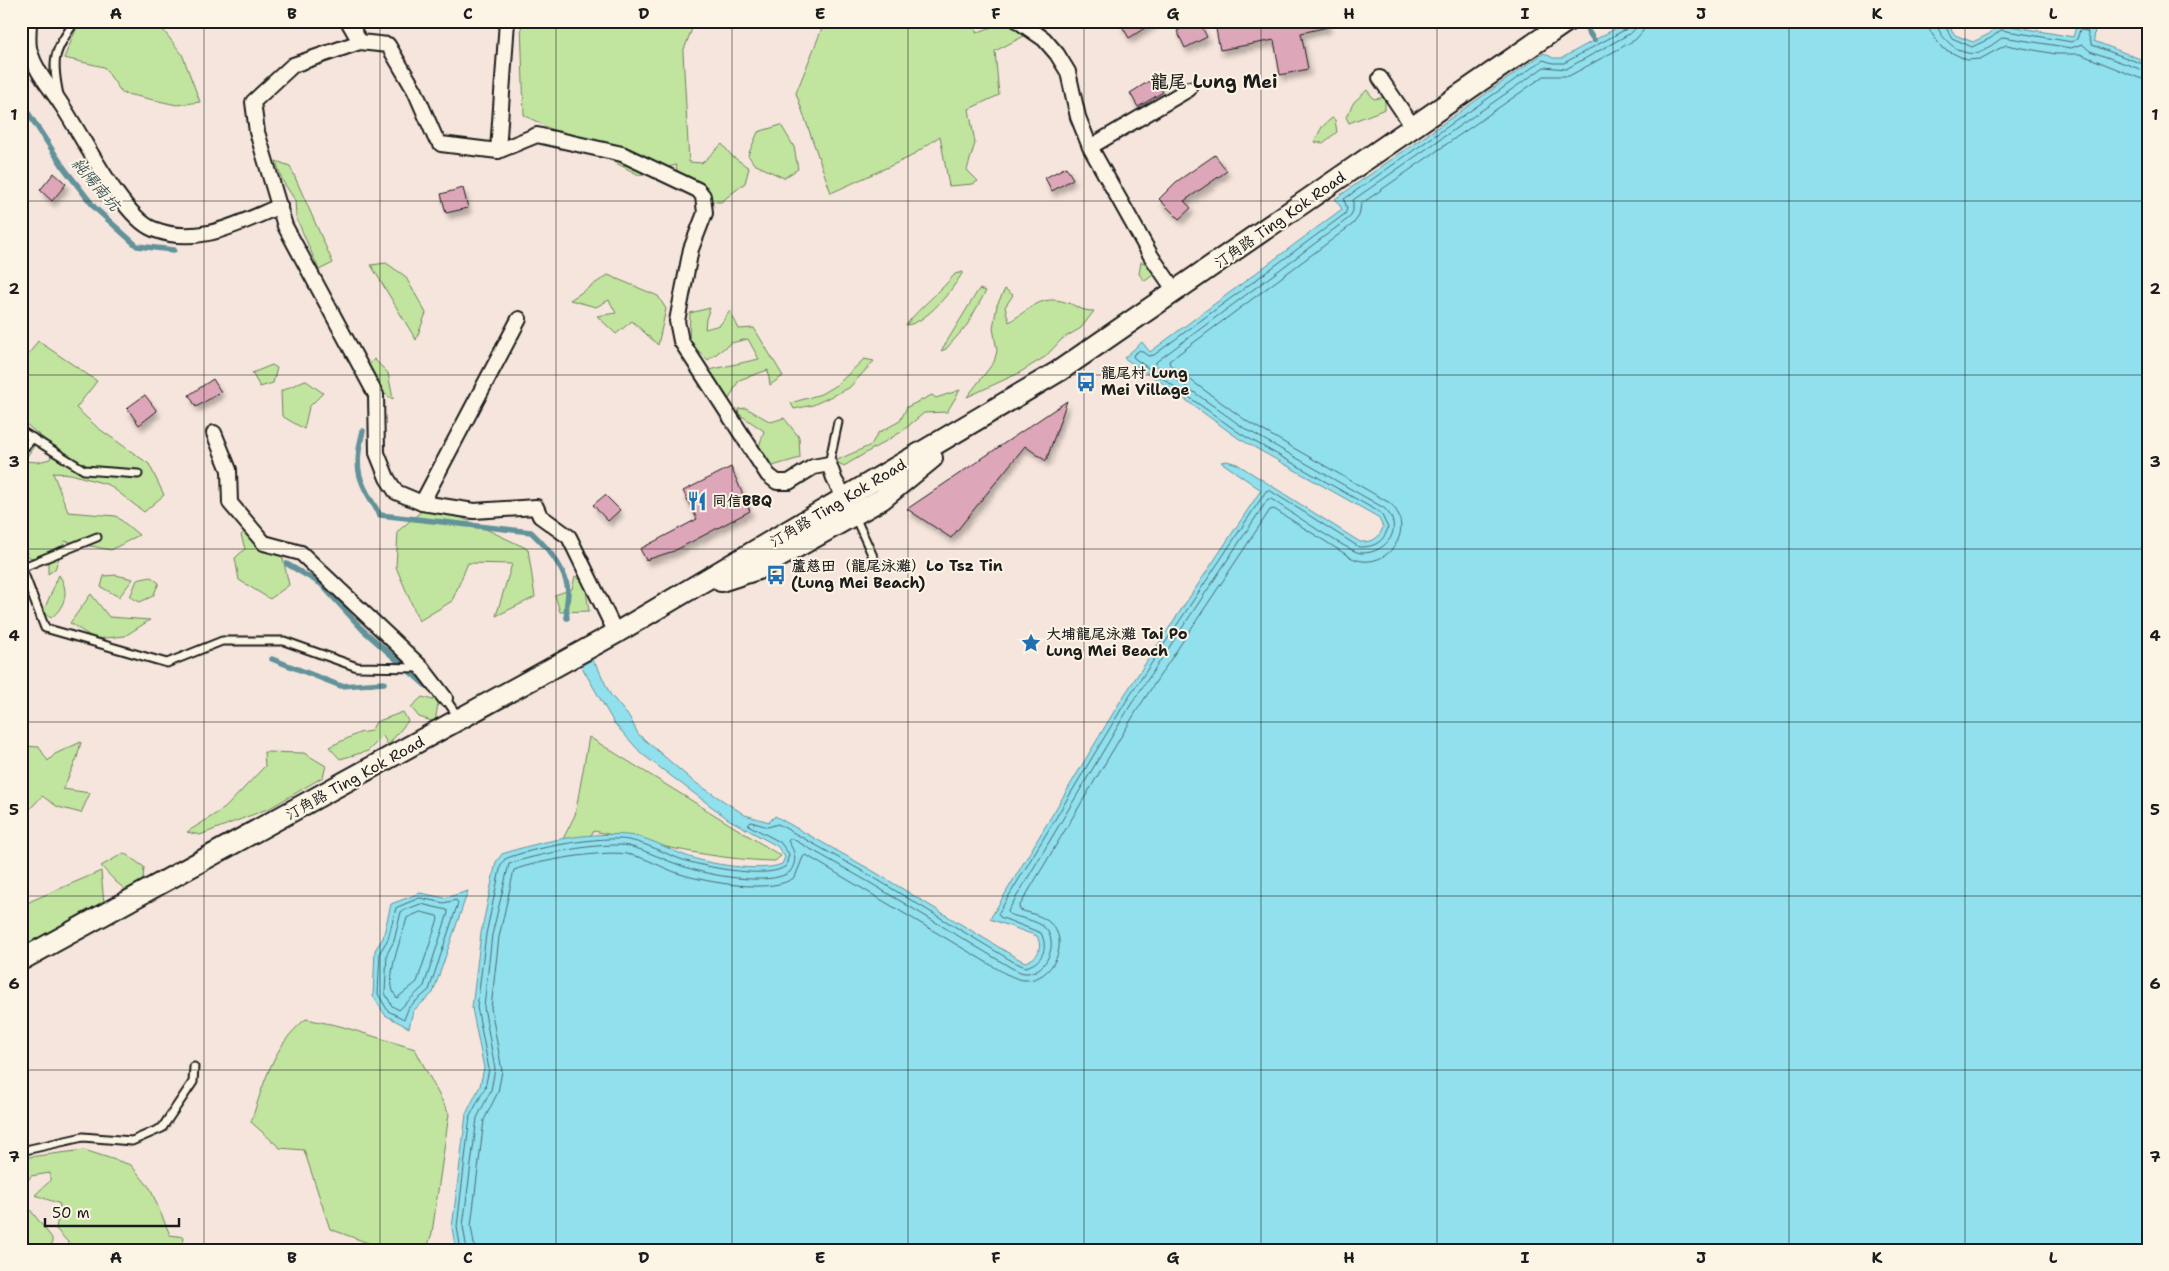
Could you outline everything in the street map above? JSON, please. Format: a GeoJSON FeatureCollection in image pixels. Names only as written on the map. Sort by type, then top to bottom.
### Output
{"type":"FeatureCollection","features":[{"type":"Feature","properties":{"kind":"main road","name":"汀角路 Ting Kok Road"},"geometry":{"type":"LineString","coordinates":[[21,960],[461,720],[686,592],[850,507],[882,499],[989,412],[1059,371],[1176,292],[1567,21]]}},
{"type":"Feature","properties":{"kind":"street"},"geometry":{"type":"LineString","coordinates":[[29,21],[29,51],[43,80],[61,103],[111,183],[137,216],[152,229],[182,235],[211,234],[280,206]]}},
{"type":"Feature","properties":{"kind":"street"},"geometry":{"type":"LineString","coordinates":[[348,21],[360,42]]}},
{"type":"Feature","properties":{"kind":"street"},"geometry":{"type":"LineString","coordinates":[[498,151],[507,21]]}},
{"type":"Feature","properties":{"kind":"street"},"geometry":{"type":"LineString","coordinates":[[1018,21],[1044,39],[1057,54],[1068,72],[1078,117],[1090,148],[1151,256],[1176,292]]}},
{"type":"Feature","properties":{"kind":"street"},"geometry":{"type":"LineString","coordinates":[[616,633],[569,537],[540,516],[536,507],[474,511],[422,503],[396,492],[387,478],[377,453],[376,395],[285,226],[257,132],[253,102],[293,66],[360,42],[388,45],[415,91],[435,137],[441,144],[498,151],[536,134],[622,154],[698,190],[703,196],[705,213],[691,248],[677,321],[681,341],[768,475],[777,482],[790,482],[813,467],[829,464],[835,481],[850,507]]}},
{"type":"Feature","properties":{"kind":"street"},"geometry":{"type":"LineString","coordinates":[[1380,78],[1413,127]]}},
{"type":"Feature","properties":{"kind":"street"},"geometry":{"type":"LineString","coordinates":[[1090,148],[1189,89]]}},
{"type":"Feature","properties":{"kind":"street"},"geometry":{"type":"LineString","coordinates":[[422,503],[519,319]]}},
{"type":"Feature","properties":{"kind":"street"},"geometry":{"type":"LineString","coordinates":[[214,433],[228,470],[230,503],[264,543],[301,553],[422,668],[445,698]]}},
{"type":"Feature","properties":{"kind":"lane"},"geometry":{"type":"LineString","coordinates":[[61,103],[53,68],[54,58],[60,44],[75,21]]}},
{"type":"Feature","properties":{"kind":"lane"},"geometry":{"type":"LineString","coordinates":[[829,464],[838,422]]}},
{"type":"Feature","properties":{"kind":"lane"},"geometry":{"type":"LineString","coordinates":[[21,431],[84,470],[138,474]]}},
{"type":"Feature","properties":{"kind":"lane"},"geometry":{"type":"LineString","coordinates":[[21,451],[32,438]]}},
{"type":"Feature","properties":{"kind":"lane"},"geometry":{"type":"LineString","coordinates":[[850,507],[876,563]]}},
{"type":"Feature","properties":{"kind":"lane"},"geometry":{"type":"LineString","coordinates":[[98,537],[21,567],[45,628],[166,662],[222,641],[284,641],[357,667],[422,668]]}},
{"type":"Feature","properties":{"kind":"lane"},"geometry":{"type":"LineString","coordinates":[[445,698],[461,720]]}},
{"type":"Feature","properties":{"kind":"lane"},"geometry":{"type":"LineString","coordinates":[[21,1151],[83,1137],[132,1141],[162,1128],[193,1082],[194,1067]]}},
{"type":"Feature","properties":{"kind":"green space"},"geometry":{"type":"Polygon","coordinates":[[[86,21],[131,21],[133,24],[141,21],[156,21],[182,54],[200,102],[177,105],[122,93],[104,67],[64,58],[77,27],[86,21]]]}},
{"type":"Feature","properties":{"kind":"green space"},"geometry":{"type":"Polygon","coordinates":[[[521,21],[695,21],[683,52],[689,162],[702,163],[722,144],[732,156],[749,168],[745,183],[721,202],[696,201],[709,187],[681,189],[676,165],[639,175],[524,115],[521,21]]]}},
{"type":"Feature","properties":{"kind":"green space"},"geometry":{"type":"Polygon","coordinates":[[[825,21],[974,21],[976,33],[1007,21],[1024,21],[1028,34],[995,51],[999,95],[969,109],[975,143],[967,170],[978,181],[973,184],[949,186],[940,136],[910,157],[831,193],[796,93],[825,21]]]}},
{"type":"Feature","properties":{"kind":"green space"},"geometry":{"type":"Polygon","coordinates":[[[1367,90],[1374,99],[1385,97],[1385,109],[1349,123],[1346,117],[1354,102],[1367,90]]]}},
{"type":"Feature","properties":{"kind":"green space"},"geometry":{"type":"Polygon","coordinates":[[[1332,118],[1335,120],[1337,132],[1323,143],[1314,142],[1322,127],[1332,118]]]}},
{"type":"Feature","properties":{"kind":"green space"},"geometry":{"type":"Polygon","coordinates":[[[781,125],[794,147],[798,169],[784,178],[754,164],[748,155],[758,132],[781,125]]]}},
{"type":"Feature","properties":{"kind":"green space"},"geometry":{"type":"Polygon","coordinates":[[[276,161],[290,166],[333,263],[319,270],[296,217],[295,200],[282,180],[276,161]]]}},
{"type":"Feature","properties":{"kind":"green space"},"geometry":{"type":"Polygon","coordinates":[[[1141,262],[1164,267],[1145,281],[1139,274],[1141,262]]]}},
{"type":"Feature","properties":{"kind":"green space"},"geometry":{"type":"Polygon","coordinates":[[[386,263],[405,276],[426,313],[416,340],[371,265],[386,263]]]}},
{"type":"Feature","properties":{"kind":"green space"},"geometry":{"type":"Polygon","coordinates":[[[963,272],[946,296],[930,312],[922,319],[906,325],[955,274],[963,272]]]}},
{"type":"Feature","properties":{"kind":"green space"},"geometry":{"type":"Polygon","coordinates":[[[608,275],[658,296],[666,309],[658,345],[632,321],[616,334],[597,316],[616,313],[609,300],[596,307],[570,300],[608,275]]]}},
{"type":"Feature","properties":{"kind":"green space"},"geometry":{"type":"Polygon","coordinates":[[[979,289],[986,291],[967,325],[946,349],[941,351],[979,289]]]}},
{"type":"Feature","properties":{"kind":"green space"},"geometry":{"type":"Polygon","coordinates":[[[1005,289],[1013,295],[1005,307],[1009,322],[1035,305],[1048,300],[1065,302],[1085,310],[1094,311],[1081,328],[1062,339],[1045,357],[1017,374],[967,397],[994,362],[997,351],[993,328],[997,305],[1005,289]]]}},
{"type":"Feature","properties":{"kind":"green space"},"geometry":{"type":"Polygon","coordinates":[[[710,308],[705,329],[720,325],[730,311],[739,329],[754,328],[783,376],[770,385],[768,370],[739,380],[729,399],[699,387],[700,372],[759,359],[748,339],[731,343],[708,360],[689,342],[690,313],[710,308]]]}},
{"type":"Feature","properties":{"kind":"green space"},"geometry":{"type":"Polygon","coordinates":[[[38,341],[97,381],[76,408],[98,428],[149,464],[164,495],[144,512],[109,485],[71,474],[53,473],[68,512],[116,516],[139,535],[111,550],[65,541],[55,569],[48,574],[48,562],[29,557],[23,546],[28,536],[21,533],[21,517],[25,517],[21,501],[21,437],[34,446],[24,461],[38,462],[50,459],[54,447],[21,420],[21,365],[38,341]]]}},
{"type":"Feature","properties":{"kind":"green space"},"geometry":{"type":"Polygon","coordinates":[[[374,359],[388,373],[393,399],[380,391],[368,366],[374,359]]]}},
{"type":"Feature","properties":{"kind":"green space"},"geometry":{"type":"Polygon","coordinates":[[[864,359],[874,361],[849,388],[813,405],[794,409],[791,403],[821,394],[838,384],[864,359]]]}},
{"type":"Feature","properties":{"kind":"green space"},"geometry":{"type":"Polygon","coordinates":[[[272,365],[277,368],[273,383],[260,387],[252,373],[272,365]]]}},
{"type":"Feature","properties":{"kind":"green space"},"geometry":{"type":"Polygon","coordinates":[[[305,380],[323,393],[309,407],[304,429],[282,416],[281,391],[305,380]]]}},
{"type":"Feature","properties":{"kind":"green space"},"geometry":{"type":"Polygon","coordinates":[[[960,390],[947,412],[924,413],[901,432],[844,466],[835,461],[871,445],[878,433],[900,421],[907,407],[932,395],[936,398],[960,390]]]}},
{"type":"Feature","properties":{"kind":"green space"},"geometry":{"type":"Polygon","coordinates":[[[746,408],[771,422],[784,418],[799,437],[800,458],[769,467],[757,453],[764,431],[739,414],[738,409],[746,408]]]}},
{"type":"Feature","properties":{"kind":"green space"},"geometry":{"type":"Polygon","coordinates":[[[424,509],[456,515],[528,549],[535,597],[496,616],[512,564],[468,563],[452,601],[419,621],[396,567],[398,531],[424,509]]]}},
{"type":"Feature","properties":{"kind":"green space"},"geometry":{"type":"Polygon","coordinates":[[[254,522],[280,545],[289,585],[270,599],[239,580],[235,558],[245,549],[241,535],[254,522]]]}},
{"type":"Feature","properties":{"kind":"green space"},"geometry":{"type":"Polygon","coordinates":[[[59,575],[65,593],[63,604],[51,618],[43,612],[59,575]]]}},
{"type":"Feature","properties":{"kind":"green space"},"geometry":{"type":"Polygon","coordinates":[[[116,575],[133,579],[119,597],[101,587],[104,576],[116,575]]]}},
{"type":"Feature","properties":{"kind":"green space"},"geometry":{"type":"Polygon","coordinates":[[[575,576],[585,583],[589,611],[560,612],[555,595],[572,589],[575,576]]]}},
{"type":"Feature","properties":{"kind":"green space"},"geometry":{"type":"Polygon","coordinates":[[[151,577],[159,583],[153,596],[140,602],[130,597],[137,580],[151,577]]]}},
{"type":"Feature","properties":{"kind":"green space"},"geometry":{"type":"Polygon","coordinates":[[[21,594],[28,607],[22,624],[21,624],[21,594]]]}},
{"type":"Feature","properties":{"kind":"green space"},"geometry":{"type":"Polygon","coordinates":[[[91,594],[109,617],[150,620],[125,636],[95,639],[70,623],[91,594]]]}},
{"type":"Feature","properties":{"kind":"green space"},"geometry":{"type":"Polygon","coordinates":[[[443,690],[450,699],[438,704],[435,722],[419,717],[411,707],[422,697],[433,700],[443,690]]]}},
{"type":"Feature","properties":{"kind":"green space"},"geometry":{"type":"Polygon","coordinates":[[[403,712],[408,721],[388,745],[383,736],[368,751],[340,759],[329,747],[359,733],[371,731],[376,722],[403,712]]]}},
{"type":"Feature","properties":{"kind":"green space"},"geometry":{"type":"Polygon","coordinates":[[[589,737],[781,856],[775,861],[729,858],[684,851],[594,831],[586,841],[563,839],[575,815],[589,737]]]}},
{"type":"Feature","properties":{"kind":"green space"},"geometry":{"type":"Polygon","coordinates":[[[81,742],[77,758],[63,789],[90,793],[81,813],[58,807],[42,796],[21,819],[21,749],[24,746],[39,747],[48,761],[55,754],[81,742]]]}},
{"type":"Feature","properties":{"kind":"green space"},"geometry":{"type":"Polygon","coordinates":[[[264,752],[304,753],[326,766],[323,777],[270,808],[200,835],[187,832],[225,808],[265,766],[264,752]]]}},
{"type":"Feature","properties":{"kind":"green space"},"geometry":{"type":"Polygon","coordinates":[[[124,853],[144,867],[143,880],[130,893],[101,866],[124,853]]]}},
{"type":"Feature","properties":{"kind":"green space"},"geometry":{"type":"Polygon","coordinates":[[[101,871],[104,904],[21,950],[21,908],[31,901],[101,871]]]}},
{"type":"Feature","properties":{"kind":"green space"},"geometry":{"type":"Polygon","coordinates":[[[306,1019],[340,1026],[415,1049],[449,1114],[432,1233],[428,1245],[398,1250],[368,1250],[371,1244],[330,1229],[304,1150],[280,1148],[251,1122],[271,1066],[285,1041],[306,1019]]]}},
{"type":"Feature","properties":{"kind":"green space"},"geometry":{"type":"Polygon","coordinates":[[[84,1150],[131,1165],[150,1188],[170,1235],[184,1237],[182,1250],[75,1250],[56,1229],[60,1204],[35,1195],[50,1181],[50,1173],[31,1176],[21,1191],[21,1158],[84,1150]]]}},
{"type":"Feature","properties":{"kind":"green space"},"geometry":{"type":"Polygon","coordinates":[[[25,1203],[52,1238],[52,1250],[31,1250],[32,1247],[21,1240],[21,1205],[25,1203]]]}},
{"type":"Feature","properties":{"kind":"water"},"geometry":{"type":"Polygon","coordinates":[[[1629,21],[1946,21],[1955,35],[1973,42],[1989,34],[1999,24],[2073,37],[2077,23],[2095,27],[2094,41],[2148,62],[2148,1250],[456,1250],[452,1228],[466,1114],[480,1086],[484,1068],[472,1008],[481,933],[496,862],[502,854],[564,838],[611,834],[634,836],[684,855],[733,866],[773,867],[782,864],[785,857],[777,846],[728,819],[642,754],[614,723],[582,665],[592,660],[598,668],[610,694],[630,718],[638,734],[693,781],[745,815],[769,822],[775,816],[873,871],[1015,957],[1025,962],[1033,958],[1039,949],[1037,936],[990,919],[1121,700],[1261,490],[1221,462],[1227,461],[1237,464],[1360,542],[1375,539],[1383,527],[1378,517],[1238,438],[1161,382],[1124,358],[1142,342],[1150,352],[1342,209],[1335,199],[1544,53],[1553,58],[1562,58],[1629,21]]]}},
{"type":"Feature","properties":{"kind":"water"},"geometry":{"type":"Polygon","coordinates":[[[468,891],[433,993],[413,1011],[409,1028],[385,1015],[373,996],[375,950],[383,938],[391,904],[420,893],[445,898],[468,891]]]}},
{"type":"Feature","properties":{"kind":"building"},"geometry":{"type":"Polygon","coordinates":[[[1119,21],[1156,21],[1129,38],[1119,21]]]}},
{"type":"Feature","properties":{"kind":"building"},"geometry":{"type":"Polygon","coordinates":[[[1199,21],[1207,37],[1185,48],[1177,31],[1199,21]]]}},
{"type":"Feature","properties":{"kind":"building"},"geometry":{"type":"Polygon","coordinates":[[[1228,21],[1327,21],[1328,27],[1301,33],[1308,69],[1280,75],[1274,40],[1220,50],[1215,24],[1228,21]]]}},
{"type":"Feature","properties":{"kind":"building"},"geometry":{"type":"Polygon","coordinates":[[[1154,78],[1163,92],[1138,107],[1130,93],[1154,78]]]}},
{"type":"Feature","properties":{"kind":"building"},"geometry":{"type":"Polygon","coordinates":[[[1215,155],[1227,171],[1184,201],[1191,208],[1179,219],[1159,199],[1176,182],[1215,155]]]}},
{"type":"Feature","properties":{"kind":"building"},"geometry":{"type":"Polygon","coordinates":[[[1066,167],[1073,179],[1052,191],[1045,178],[1066,167]]]}},
{"type":"Feature","properties":{"kind":"building"},"geometry":{"type":"Polygon","coordinates":[[[54,173],[66,184],[52,201],[40,190],[54,173]]]}},
{"type":"Feature","properties":{"kind":"building"},"geometry":{"type":"Polygon","coordinates":[[[463,188],[468,208],[446,213],[441,194],[463,188]]]}},
{"type":"Feature","properties":{"kind":"building"},"geometry":{"type":"Polygon","coordinates":[[[213,379],[221,392],[196,407],[189,395],[213,379]]]}},
{"type":"Feature","properties":{"kind":"building"},"geometry":{"type":"Polygon","coordinates":[[[145,395],[157,411],[139,425],[127,408],[145,395]]]}},
{"type":"Feature","properties":{"kind":"building"},"geometry":{"type":"Polygon","coordinates":[[[1067,401],[1046,461],[1025,446],[951,538],[907,509],[1067,401]]]}},
{"type":"Feature","properties":{"kind":"building"},"geometry":{"type":"Polygon","coordinates":[[[731,467],[750,511],[674,551],[646,560],[640,549],[697,519],[683,491],[731,467]]]}},
{"type":"Feature","properties":{"kind":"building"},"geometry":{"type":"Polygon","coordinates":[[[605,495],[620,510],[608,521],[593,505],[605,495]]]}},
{"type":"Feature","properties":{"kind":"waterway"},"geometry":{"type":"LineString","coordinates":[[1588,31],[1594,40]]}},
{"type":"Feature","properties":{"kind":"waterway","name":"純陽南坑"},"geometry":{"type":"LineString","coordinates":[[21,102],[64,168],[95,208],[137,246],[174,250]]}},
{"type":"Feature","properties":{"kind":"waterway"},"geometry":{"type":"LineString","coordinates":[[363,431],[358,456],[360,476],[367,494],[380,515],[531,532],[555,558],[564,574],[568,591],[567,618]]}},
{"type":"Feature","properties":{"kind":"waterway"},"geometry":{"type":"LineString","coordinates":[[287,564],[321,584],[363,630],[425,685]]}},
{"type":"Feature","properties":{"kind":"waterway"},"geometry":{"type":"LineString","coordinates":[[272,659],[341,686],[384,683]]}},
{"type":"Feature","properties":{"kind":"place","name":"龍尾村 Lung Mei Village"},"geometry":{"type":"Point","coordinates":[1086,382]}},
{"type":"Feature","properties":{"kind":"place","name":"同信BBQ"},"geometry":{"type":"Point","coordinates":[697,501]}},
{"type":"Feature","properties":{"kind":"place","name":"蘆慈田（龍尾泳灘）Lo Tsz Tin (Lung Mei Beach)"},"geometry":{"type":"Point","coordinates":[776,575]}},
{"type":"Feature","properties":{"kind":"place","name":"大埔龍尾泳灘 Tai Po Lung Mei Beach"},"geometry":{"type":"Point","coordinates":[1031,643]}},
{"type":"Feature","properties":{"kind":"district","name":"龍尾 Lung Mei"},"geometry":{"type":"Point","coordinates":[1214,82]}}]}
